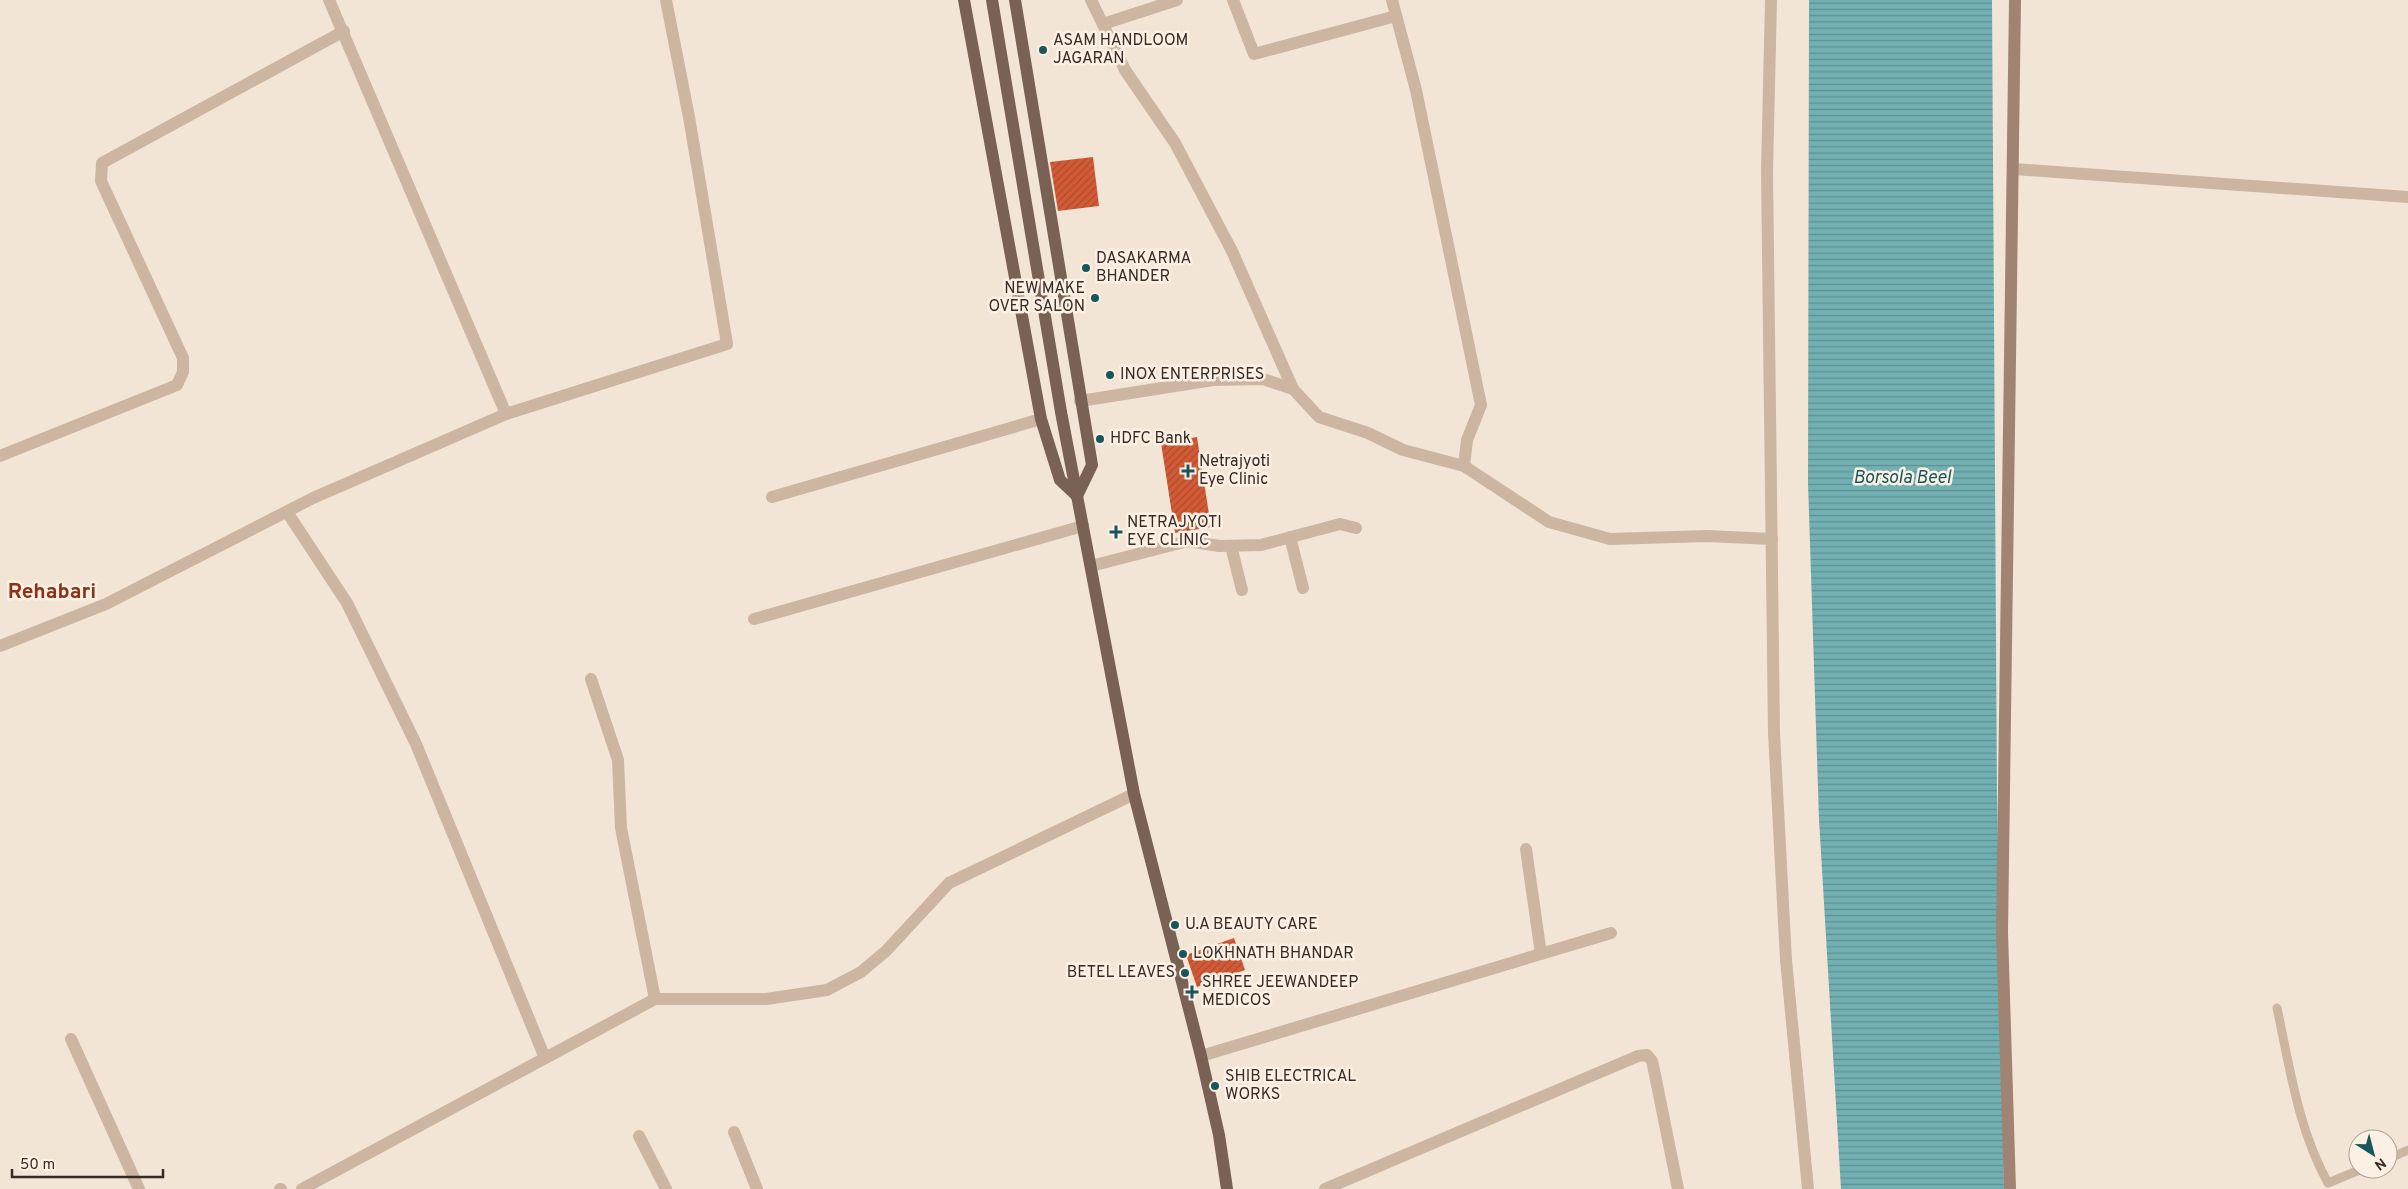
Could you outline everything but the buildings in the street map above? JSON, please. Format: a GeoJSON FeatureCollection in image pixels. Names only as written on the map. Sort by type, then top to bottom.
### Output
{"type":"FeatureCollection","features":[{"type":"Feature","properties":{"kind":"main road"},"geometry":{"type":"LineString","coordinates":[[964,0],[1041,419],[1060,480],[1077,496]]}},
{"type":"Feature","properties":{"kind":"main road"},"geometry":{"type":"LineString","coordinates":[[992,0],[1077,496],[1134,794],[1201,1056],[1219,1135],[1227,1189]]}},
{"type":"Feature","properties":{"kind":"main road"},"geometry":{"type":"LineString","coordinates":[[1014,0],[1092,465],[1077,496]]}},
{"type":"Feature","properties":{"kind":"street"},"geometry":{"type":"LineString","coordinates":[[329,0],[344,31],[506,414]]}},
{"type":"Feature","properties":{"kind":"street"},"geometry":{"type":"LineString","coordinates":[[0,646],[106,604],[322,494],[506,414],[728,344],[689,117],[666,0]]}},
{"type":"Feature","properties":{"kind":"street"},"geometry":{"type":"LineString","coordinates":[[1091,0],[1126,70],[1175,143],[1232,251],[1293,389],[1319,417],[1368,433],[1402,450],[1464,466],[1549,522],[1610,539],[1707,536],[1772,538]]}},
{"type":"Feature","properties":{"kind":"street"},"geometry":{"type":"LineString","coordinates":[[1103,24],[1177,0]]}},
{"type":"Feature","properties":{"kind":"street"},"geometry":{"type":"LineString","coordinates":[[1234,0],[1254,54],[1396,16]]}},
{"type":"Feature","properties":{"kind":"street"},"geometry":{"type":"LineString","coordinates":[[1392,0],[1416,90],[1481,405],[1467,440],[1464,466]]}},
{"type":"Feature","properties":{"kind":"street"},"geometry":{"type":"LineString","coordinates":[[1771,0],[1766,172],[1774,733],[1785,950],[1808,1189]]}},
{"type":"Feature","properties":{"kind":"street"},"geometry":{"type":"LineString","coordinates":[[2010,1189],[2002,932],[2014,169],[2014,0]]}},
{"type":"Feature","properties":{"kind":"street"},"geometry":{"type":"LineString","coordinates":[[0,456],[177,385],[183,372],[183,358],[101,181],[102,163],[344,31]]}},
{"type":"Feature","properties":{"kind":"street"},"geometry":{"type":"LineString","coordinates":[[2014,169],[2408,197]]}},
{"type":"Feature","properties":{"kind":"street"},"geometry":{"type":"LineString","coordinates":[[1080,401],[1213,380],[1263,379],[1293,389]]}},
{"type":"Feature","properties":{"kind":"street"},"geometry":{"type":"LineString","coordinates":[[772,497],[1041,419]]}},
{"type":"Feature","properties":{"kind":"street"},"geometry":{"type":"LineString","coordinates":[[287,512],[347,603],[416,744],[545,1058]]}},
{"type":"Feature","properties":{"kind":"street"},"geometry":{"type":"LineString","coordinates":[[1091,566],[1188,541],[1219,546],[1261,545],[1340,524],[1356,528]]}},
{"type":"Feature","properties":{"kind":"street"},"geometry":{"type":"LineString","coordinates":[[754,619],[1083,526]]}},
{"type":"Feature","properties":{"kind":"street"},"geometry":{"type":"LineString","coordinates":[[1290,537],[1302,588]]}},
{"type":"Feature","properties":{"kind":"street"},"geometry":{"type":"LineString","coordinates":[[1230,546],[1242,590]]}},
{"type":"Feature","properties":{"kind":"street"},"geometry":{"type":"LineString","coordinates":[[591,679],[618,760],[621,828],[655,999]]}},
{"type":"Feature","properties":{"kind":"street"},"geometry":{"type":"LineString","coordinates":[[302,1189],[655,999],[766,999],[827,990],[861,972],[886,951],[949,883],[1134,794]]}},
{"type":"Feature","properties":{"kind":"street"},"geometry":{"type":"LineString","coordinates":[[1526,849],[1541,954]]}},
{"type":"Feature","properties":{"kind":"street"},"geometry":{"type":"LineString","coordinates":[[1201,1056],[1611,933]]}},
{"type":"Feature","properties":{"kind":"street"},"geometry":{"type":"LineString","coordinates":[[71,1039],[138,1189]]}},
{"type":"Feature","properties":{"kind":"street"},"geometry":{"type":"LineString","coordinates":[[1325,1189],[1638,1056],[1647,1055],[1652,1061],[1678,1189]]}},
{"type":"Feature","properties":{"kind":"street"},"geometry":{"type":"LineString","coordinates":[[734,1132],[757,1189]]}},
{"type":"Feature","properties":{"kind":"street"},"geometry":{"type":"LineString","coordinates":[[639,1136],[666,1189]]}},
{"type":"Feature","properties":{"kind":"lane"},"geometry":{"type":"LineString","coordinates":[[2277,1008],[2303,1126],[2315,1160],[2328,1183],[2348,1175]]}},
{"type":"Feature","properties":{"kind":"water","name":"Borsola Beel"},"geometry":{"type":"Polygon","coordinates":[[[1809,0],[1992,0],[1997,794],[2004,1189],[1841,1189],[1819,819],[1808,483],[1809,0]]]}},
{"type":"Feature","properties":{"kind":"place","name":"ASAM HANDLOOM JAGARAN"},"geometry":{"type":"Point","coordinates":[1043,50]}},
{"type":"Feature","properties":{"kind":"place","name":"DASAKARMA BHANDER"},"geometry":{"type":"Point","coordinates":[1086,268]}},
{"type":"Feature","properties":{"kind":"place","name":"NEW MAKE OVER SALON"},"geometry":{"type":"Point","coordinates":[1095,298]}},
{"type":"Feature","properties":{"kind":"place","name":"INOX ENTERPRISES"},"geometry":{"type":"Point","coordinates":[1110,375]}},
{"type":"Feature","properties":{"kind":"place","name":"HDFC Bank"},"geometry":{"type":"Point","coordinates":[1100,439]}},
{"type":"Feature","properties":{"kind":"place","name":"Netrajyoti Eye Clinic"},"geometry":{"type":"Point","coordinates":[1188,471]}},
{"type":"Feature","properties":{"kind":"place","name":"NETRAJYOTI EYE CLINIC"},"geometry":{"type":"Point","coordinates":[1116,532]}},
{"type":"Feature","properties":{"kind":"place","name":"U.A BEAUTY CARE"},"geometry":{"type":"Point","coordinates":[1175,925]}},
{"type":"Feature","properties":{"kind":"place","name":"LOKHNATH BHANDAR"},"geometry":{"type":"Point","coordinates":[1183,954]}},
{"type":"Feature","properties":{"kind":"place","name":"BETEL LEAVES"},"geometry":{"type":"Point","coordinates":[1185,973]}},
{"type":"Feature","properties":{"kind":"place","name":"SHREE JEEWANDEEP MEDICOS"},"geometry":{"type":"Point","coordinates":[1192,992]}},
{"type":"Feature","properties":{"kind":"place","name":"SHIB ELECTRICAL WORKS"},"geometry":{"type":"Point","coordinates":[1215,1086]}},
{"type":"Feature","properties":{"kind":"district","name":"Rehabari"},"geometry":{"type":"Point","coordinates":[52,592]}}]}
